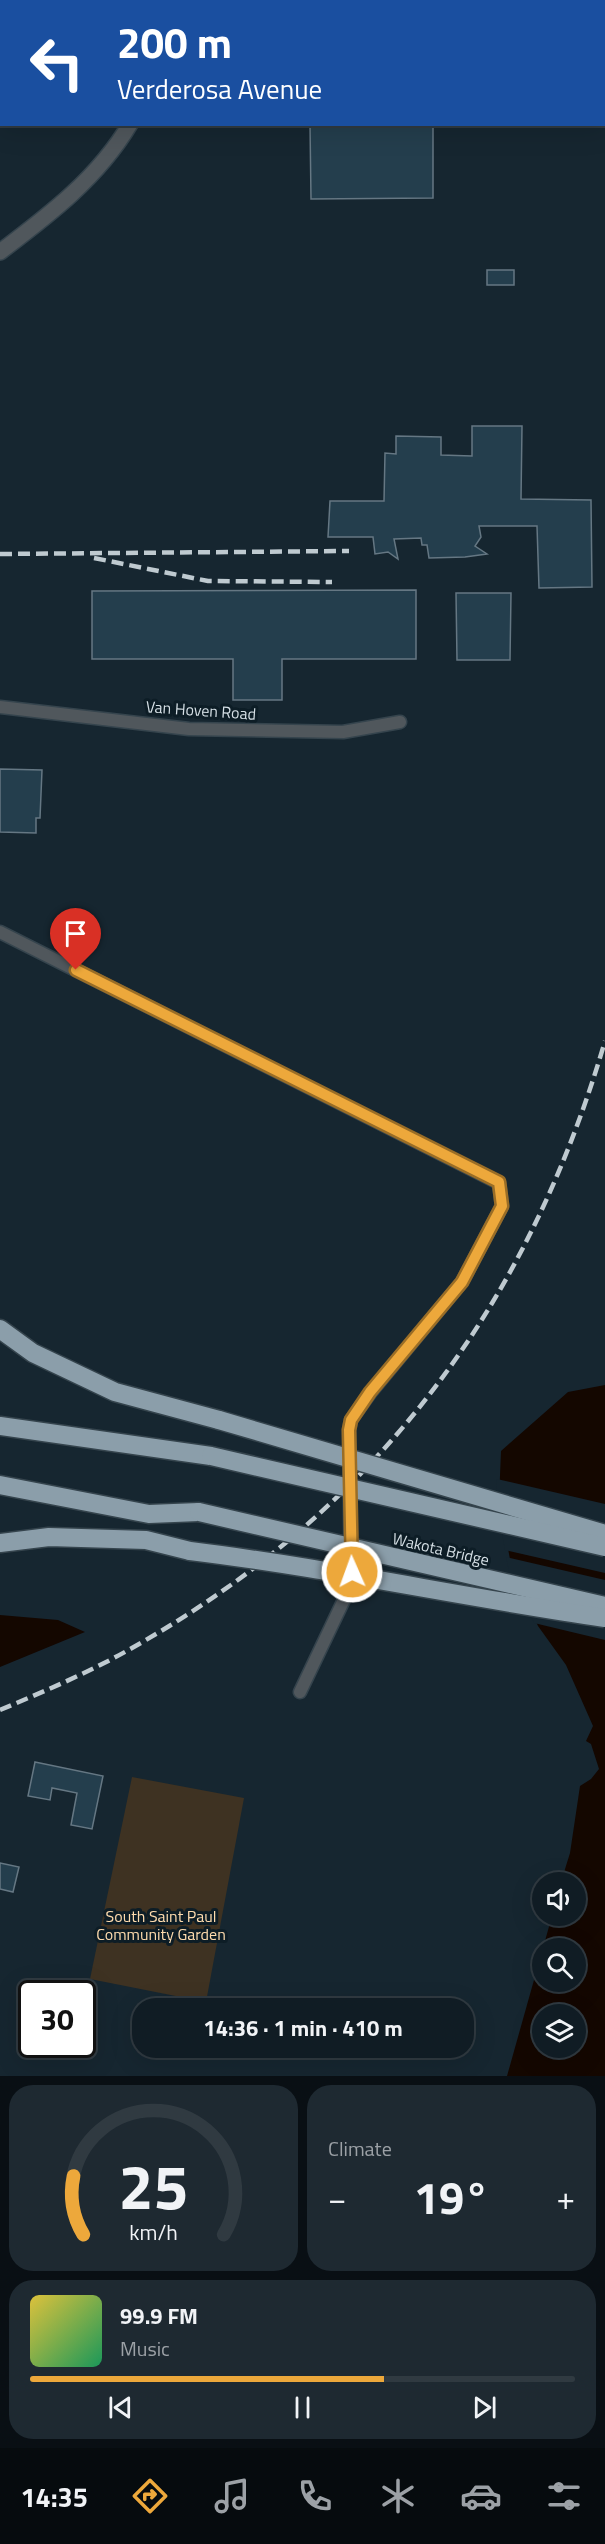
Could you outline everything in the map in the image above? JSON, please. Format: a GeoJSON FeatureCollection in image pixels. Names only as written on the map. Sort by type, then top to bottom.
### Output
{"type":"FeatureCollection","features":[{"type":"Feature","properties":{"kind":"highway"},"geometry":{"type":"LineString","coordinates":[[0,1329],[33,1353],[114,1392],[219,1420],[605,1534]]}},
{"type":"Feature","properties":{"kind":"highway"},"geometry":{"type":"LineString","coordinates":[[0,1426],[211,1456],[605,1547]]}},
{"type":"Feature","properties":{"kind":"highway","name":"Wakota Bridge"},"geometry":{"type":"LineString","coordinates":[[0,1485],[149,1515],[199,1512],[605,1606]]}},
{"type":"Feature","properties":{"kind":"highway"},"geometry":{"type":"LineString","coordinates":[[0,1543],[49,1538],[146,1540],[190,1551],[306,1566],[477,1599],[605,1618]]}},
{"type":"Feature","properties":{"kind":"street"},"geometry":{"type":"LineString","coordinates":[[0,252],[55,211],[85,183],[128,126]]}},
{"type":"Feature","properties":{"kind":"street","name":"Van Hoven Road"},"geometry":{"type":"LineString","coordinates":[[0,707],[189,729],[343,732],[400,722]]}},
{"type":"Feature","properties":{"kind":"street"},"geometry":{"type":"LineString","coordinates":[[0,932],[499,1182],[502,1206],[462,1282],[370,1392],[351,1420],[349,1430],[351,1585],[300,1692]]}},
{"type":"Feature","properties":{"kind":"green space","name":"South Saint Paul Community Garden"},"geometry":{"type":"Polygon","coordinates":[[[132,1777],[244,1798],[207,1998],[186,1998],[90,1979],[132,1777]]]}},
{"type":"Feature","properties":{"kind":"shaded area"},"geometry":{"type":"Polygon","coordinates":[[[605,1385],[605,2076],[507,2076],[532,1987],[532,1992],[586,1992],[586,1938],[546,1938],[549,1926],[586,1926],[586,1872],[564,1872],[570,1853],[580,1786],[591,1779],[599,1769],[591,1744],[586,1741],[593,1726],[566,1665],[538,1626],[512,1570],[499,1500],[501,1451],[568,1392],[605,1385]]]}},
{"type":"Feature","properties":{"kind":"shaded area"},"geometry":{"type":"Polygon","coordinates":[[[0,1615],[58,1620],[85,1632],[0,1667],[0,1615]]]}},
{"type":"Feature","properties":{"kind":"pier"},"geometry":{"type":"Polygon","coordinates":[[[497,1479],[605,1504],[605,1573],[505,1550],[496,1500],[497,1479]]]}},
{"type":"Feature","properties":{"kind":"pier"},"geometry":{"type":"Polygon","coordinates":[[[506,1557],[605,1580],[605,1640],[534,1623],[509,1571],[506,1557]]]}},
{"type":"Feature","properties":{"kind":"building"},"geometry":{"type":"Polygon","coordinates":[[[310,126],[433,126],[433,198],[311,199],[310,126]]]}},
{"type":"Feature","properties":{"kind":"building"},"geometry":{"type":"Polygon","coordinates":[[[487,270],[514,270],[514,285],[487,285],[487,270]]]}},
{"type":"Feature","properties":{"kind":"building"},"geometry":{"type":"Polygon","coordinates":[[[472,426],[522,426],[521,499],[591,500],[592,587],[539,588],[537,526],[479,526],[481,537],[475,546],[487,554],[465,557],[429,558],[427,545],[422,545],[421,538],[394,539],[398,559],[388,552],[375,554],[373,537],[328,537],[330,501],[384,501],[385,453],[396,454],[396,436],[441,437],[441,455],[472,456],[472,426]]]}},
{"type":"Feature","properties":{"kind":"building"},"geometry":{"type":"Polygon","coordinates":[[[416,590],[416,659],[282,659],[282,700],[233,700],[233,659],[92,659],[92,591],[416,590]]]}},
{"type":"Feature","properties":{"kind":"building"},"geometry":{"type":"Polygon","coordinates":[[[456,593],[511,593],[510,660],[457,660],[456,593]]]}},
{"type":"Feature","properties":{"kind":"building"},"geometry":{"type":"Polygon","coordinates":[[[0,769],[42,770],[40,818],[36,818],[36,833],[0,832],[0,769]]]}},
{"type":"Feature","properties":{"kind":"building"},"geometry":{"type":"Polygon","coordinates":[[[35,1762],[103,1776],[92,1829],[71,1825],[77,1793],[52,1788],[50,1800],[28,1796],[35,1762]]]}},
{"type":"Feature","properties":{"kind":"building"},"geometry":{"type":"Polygon","coordinates":[[[0,1863],[19,1867],[13,1892],[0,1889],[0,1863]]]}},
{"type":"Feature","properties":{"kind":"railway"},"geometry":{"type":"LineString","coordinates":[[0,554],[349,551]]}},
{"type":"Feature","properties":{"kind":"railway"},"geometry":{"type":"LineString","coordinates":[[94,558],[208,581],[332,582]]}},
{"type":"Feature","properties":{"kind":"railway"},"geometry":{"type":"LineString","coordinates":[[0,1710],[116,1657],[219,1593],[298,1532],[368,1466],[431,1393],[485,1314],[532,1229],[572,1138],[605,1041]]}},
{"type":"Feature","properties":{"kind":"route"},"geometry":{"type":"LineString","coordinates":[[76,970],[499,1182],[502,1206],[462,1282],[370,1392],[351,1420],[349,1430],[352,1572]]}}]}
